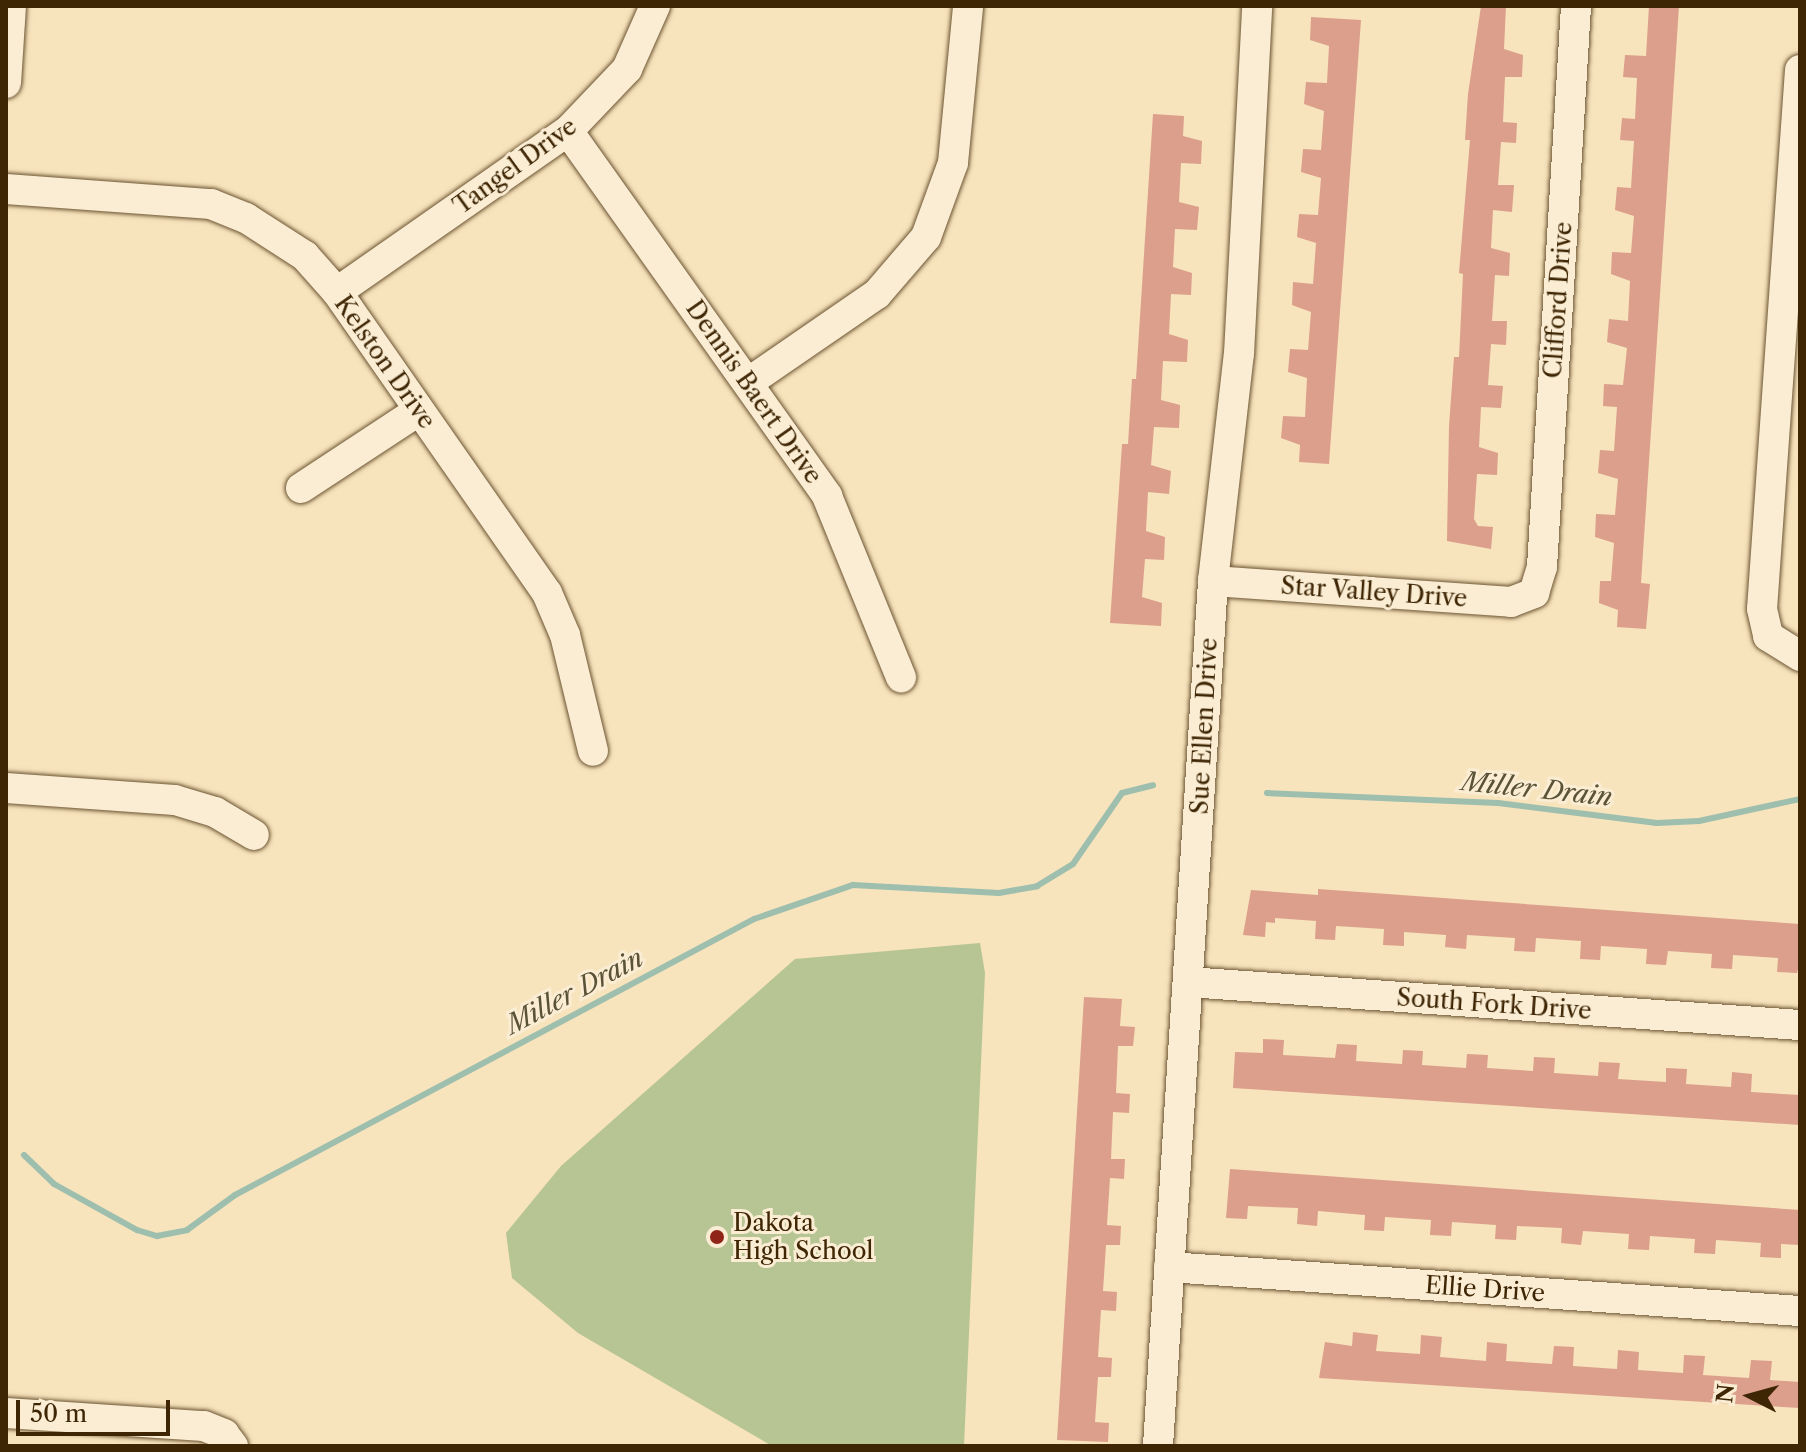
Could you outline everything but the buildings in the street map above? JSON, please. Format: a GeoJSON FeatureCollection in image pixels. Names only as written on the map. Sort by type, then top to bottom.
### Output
{"type":"FeatureCollection","features":[{"type":"Feature","properties":{"kind":"street"},"geometry":{"type":"LineString","coordinates":[[6,83],[11,6]]}},
{"type":"Feature","properties":{"kind":"street","name":"Tangel Drive"},"geometry":{"type":"LineString","coordinates":[[337,292],[568,131],[627,69],[655,6]]}},
{"type":"Feature","properties":{"kind":"street"},"geometry":{"type":"LineString","coordinates":[[749,382],[877,294],[926,237],[953,163],[968,6]]}},
{"type":"Feature","properties":{"kind":"street","name":"Sue Ellen Drive"},"geometry":{"type":"LineString","coordinates":[[1158,1446],[1213,581],[1239,354],[1257,6]]}},
{"type":"Feature","properties":{"kind":"street","name":"Clifford Drive"},"geometry":{"type":"LineString","coordinates":[[1534,593],[1542,567],[1576,6]]}},
{"type":"Feature","properties":{"kind":"street"},"geometry":{"type":"LineString","coordinates":[[1800,70],[1786,470],[1762,609],[1768,636],[1800,656]]}},
{"type":"Feature","properties":{"kind":"street","name":"Dennis Baert Drive"},"geometry":{"type":"LineString","coordinates":[[568,131],[827,496],[901,677]]}},
{"type":"Feature","properties":{"kind":"street","name":"Kelston Drive"},"geometry":{"type":"LineString","coordinates":[[6,189],[211,204],[277,236],[305,256],[337,292],[547,593],[565,635],[593,751]]}},
{"type":"Feature","properties":{"kind":"street"},"geometry":{"type":"LineString","coordinates":[[301,488],[418,411]]}},
{"type":"Feature","properties":{"kind":"street","name":"Star Valley Drive"},"geometry":{"type":"LineString","coordinates":[[1213,581],[1511,602],[1534,593]]}},
{"type":"Feature","properties":{"kind":"street"},"geometry":{"type":"LineString","coordinates":[[6,788],[175,800],[215,812],[254,835]]}},
{"type":"Feature","properties":{"kind":"street","name":"South Fork Drive"},"geometry":{"type":"LineString","coordinates":[[1188,982],[1800,1025]]}},
{"type":"Feature","properties":{"kind":"street","name":"Ellie Drive"},"geometry":{"type":"LineString","coordinates":[[1169,1267],[1800,1311]]}},
{"type":"Feature","properties":{"kind":"street"},"geometry":{"type":"LineString","coordinates":[[6,1413],[204,1426],[229,1440]]}},
{"type":"Feature","properties":{"kind":"green space"},"geometry":{"type":"Polygon","coordinates":[[[980,943],[985,973],[964,1446],[772,1446],[578,1333],[512,1278],[506,1233],[561,1166],[795,959],[980,943]]]}},
{"type":"Feature","properties":{"kind":"waterway","name":"Miller Drain"},"geometry":{"type":"LineString","coordinates":[[24,1155],[54,1184],[137,1230],[157,1236],[187,1230],[235,1195],[754,919],[853,885],[999,893],[1037,886],[1073,864],[1122,793],[1153,785]]}},
{"type":"Feature","properties":{"kind":"waterway","name":"Miller Drain"},"geometry":{"type":"LineString","coordinates":[[1267,793],[1498,803],[1657,823],[1699,821],[1800,799]]}},
{"type":"Feature","properties":{"kind":"place","name":"Dakota High School"},"geometry":{"type":"Point","coordinates":[717,1237]}}]}
